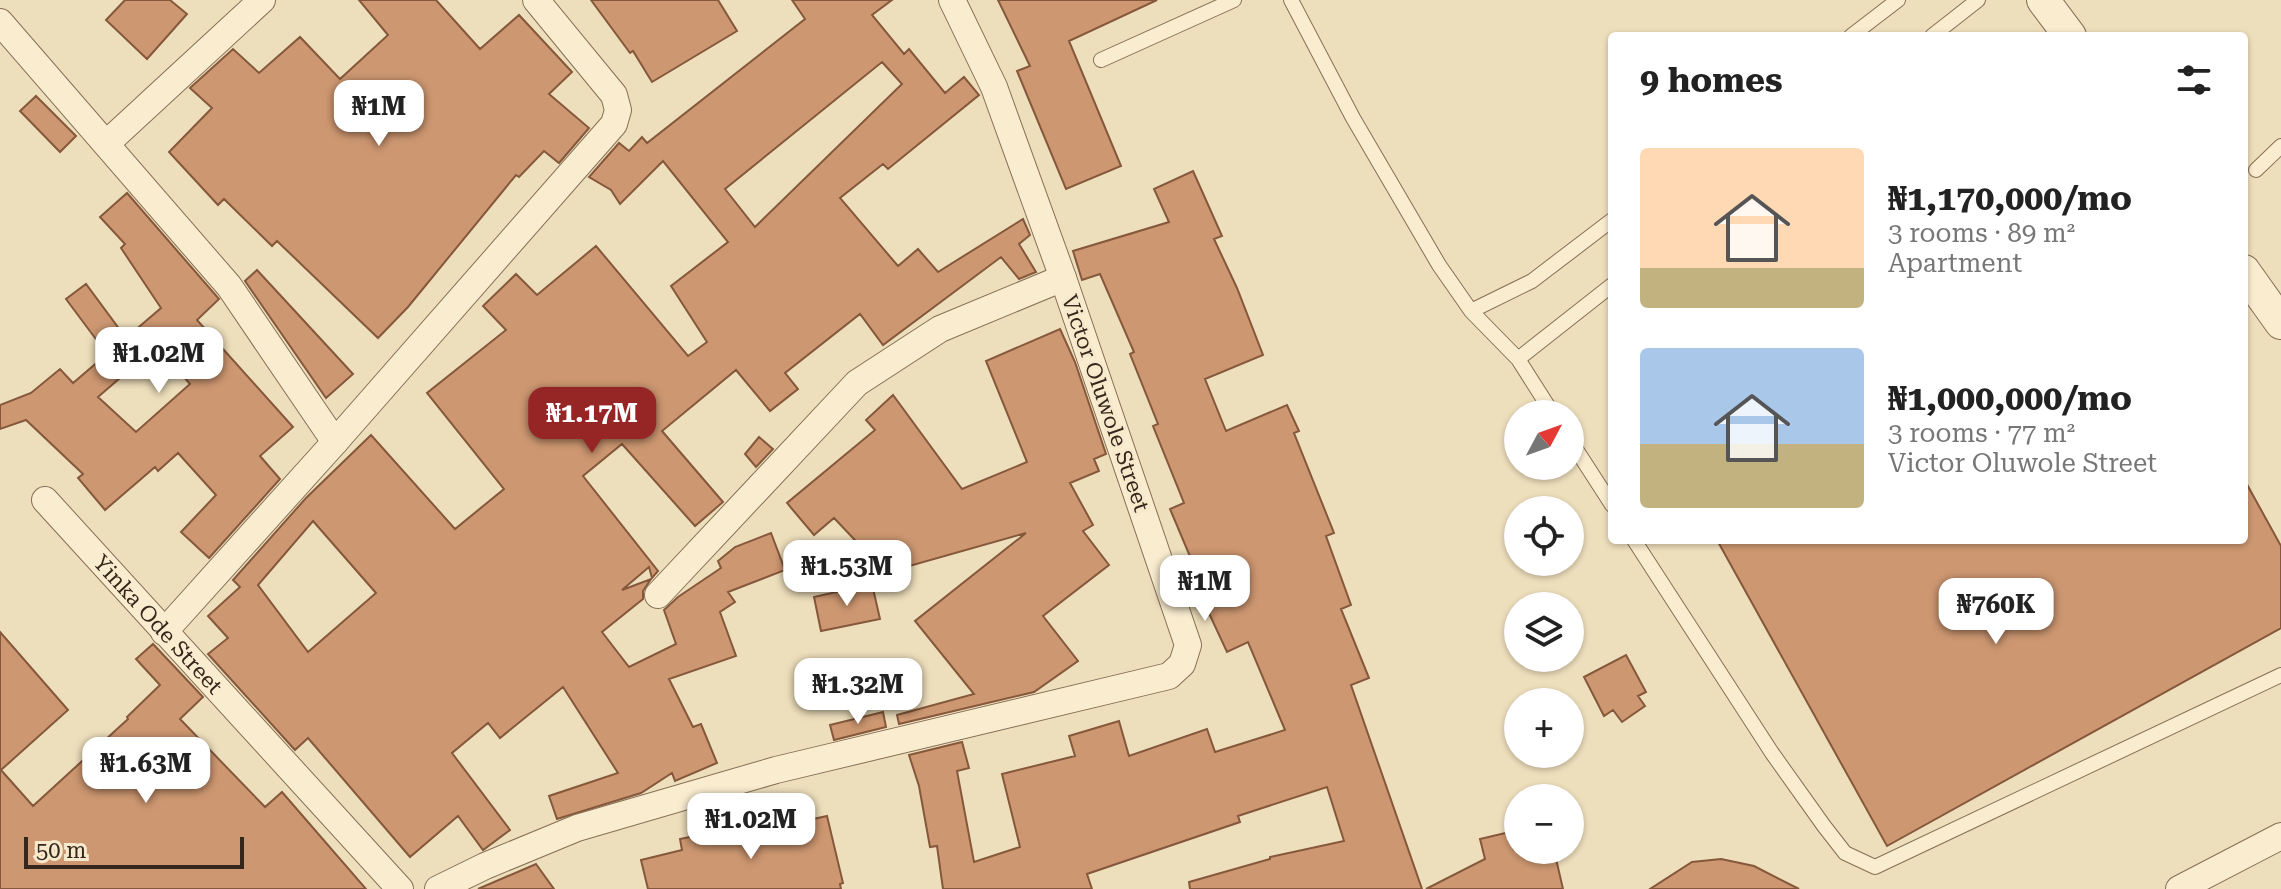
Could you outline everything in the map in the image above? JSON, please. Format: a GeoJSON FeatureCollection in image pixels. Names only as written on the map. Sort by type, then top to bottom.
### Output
{"type":"FeatureCollection","features":[{"type":"Feature","properties":{"kind":"street"},"geometry":{"type":"LineString","coordinates":[[107,143],[262,0]]}},
{"type":"Feature","properties":{"kind":"street"},"geometry":{"type":"LineString","coordinates":[[164,632],[614,124],[618,110],[614,95],[536,0]]}},
{"type":"Feature","properties":{"kind":"street","name":"Victor Oluwole Street"},"geometry":{"type":"LineString","coordinates":[[438,889],[577,828],[776,770],[1169,676],[1182,664],[1188,645],[1063,278],[994,87],[952,0]]}},
{"type":"Feature","properties":{"kind":"street"},"geometry":{"type":"LineString","coordinates":[[2043,0],[2067,32]]}},
{"type":"Feature","properties":{"kind":"street"},"geometry":{"type":"LineString","coordinates":[[0,22],[229,286],[335,442]]}},
{"type":"Feature","properties":{"kind":"street"},"geometry":{"type":"LineString","coordinates":[[2248,277],[2281,323]]}},
{"type":"Feature","properties":{"kind":"street"},"geometry":{"type":"LineString","coordinates":[[658,595],[857,383],[940,329],[1063,278]]}},
{"type":"Feature","properties":{"kind":"street","name":"Yinka Ode Street"},"geometry":{"type":"LineString","coordinates":[[45,500],[400,889]]}},
{"type":"Feature","properties":{"kind":"street"},"geometry":{"type":"LineString","coordinates":[[2179,889],[2281,836]]}},
{"type":"Feature","properties":{"kind":"lane"},"geometry":{"type":"LineString","coordinates":[[1101,60],[1234,0]]}},
{"type":"Feature","properties":{"kind":"lane"},"geometry":{"type":"LineString","coordinates":[[1291,0],[1353,118],[1439,265],[1471,311],[1518,359],[1544,400]]}},
{"type":"Feature","properties":{"kind":"lane"},"geometry":{"type":"LineString","coordinates":[[1856,32],[1898,0]]}},
{"type":"Feature","properties":{"kind":"lane"},"geometry":{"type":"LineString","coordinates":[[1937,32],[1978,0]]}},
{"type":"Feature","properties":{"kind":"lane"},"geometry":{"type":"LineString","coordinates":[[2256,170],[2281,146]]}},
{"type":"Feature","properties":{"kind":"lane"},"geometry":{"type":"LineString","coordinates":[[1471,311],[1532,281],[1608,223]]}},
{"type":"Feature","properties":{"kind":"lane"},"geometry":{"type":"LineString","coordinates":[[1518,359],[1608,288]]}},
{"type":"Feature","properties":{"kind":"lane"},"geometry":{"type":"LineString","coordinates":[[1584,462],[1608,499]]}},
{"type":"Feature","properties":{"kind":"lane"},"geometry":{"type":"LineString","coordinates":[[1637,544],[1772,753],[1824,826],[1845,853],[1875,867],[2281,675]]}},
{"type":"Feature","properties":{"kind":"building"},"geometry":{"type":"Polygon","coordinates":[[[125,0],[170,0],[187,14],[147,59],[106,20],[125,0]]]}},
{"type":"Feature","properties":{"kind":"building"},"geometry":{"type":"Polygon","coordinates":[[[359,0],[436,0],[480,49],[519,15],[572,72],[549,94],[589,128],[559,163],[544,151],[519,177],[516,175],[408,307],[378,338],[277,241],[272,246],[224,199],[218,205],[169,152],[212,108],[190,88],[233,49],[259,73],[300,37],[340,79],[388,35],[359,0]]]}},
{"type":"Feature","properties":{"kind":"building"},"geometry":{"type":"Polygon","coordinates":[[[591,0],[718,0],[737,31],[652,82],[633,51],[630,53],[591,0]]]}},
{"type":"Feature","properties":{"kind":"building"},"geometry":{"type":"Polygon","coordinates":[[[792,0],[892,0],[872,15],[904,54],[909,49],[945,93],[964,77],[979,95],[888,169],[883,164],[840,198],[898,266],[918,249],[938,272],[1023,219],[1030,235],[1019,244],[1036,272],[1019,279],[1001,257],[883,345],[860,314],[785,373],[798,389],[770,411],[736,370],[662,431],[723,502],[695,526],[622,444],[583,476],[658,571],[652,578],[649,567],[622,590],[651,579],[643,591],[643,599],[602,632],[629,667],[676,644],[664,610],[721,568],[718,561],[735,547],[771,533],[785,570],[728,592],[735,602],[720,612],[736,656],[669,679],[693,727],[701,724],[717,763],[675,781],[672,773],[641,793],[557,819],[549,796],[618,773],[563,687],[500,738],[488,723],[452,753],[510,830],[483,850],[458,816],[410,857],[308,738],[295,750],[208,654],[228,638],[208,616],[240,587],[233,580],[306,498],[371,435],[455,529],[504,489],[427,393],[506,330],[483,306],[516,274],[537,295],[596,246],[688,356],[707,342],[671,286],[728,242],[663,161],[620,204],[611,190],[589,177],[619,143],[629,151],[642,137],[647,143],[805,19],[792,0]],[[882,62],[725,189],[755,227],[902,84],[882,62]],[[313,521],[258,585],[308,652],[376,593],[313,521]]]}},
{"type":"Feature","properties":{"kind":"building"},"geometry":{"type":"Polygon","coordinates":[[[998,0],[1157,0],[1069,41],[1121,166],[1066,189],[1017,71],[1030,66],[998,0]]]}},
{"type":"Feature","properties":{"kind":"building"},"geometry":{"type":"Polygon","coordinates":[[[36,96],[76,136],[60,152],[20,111],[36,96]]]}},
{"type":"Feature","properties":{"kind":"building"},"geometry":{"type":"Polygon","coordinates":[[[1193,171],[1222,236],[1214,239],[1263,355],[1205,379],[1226,431],[1287,405],[1299,431],[1294,433],[1334,533],[1326,536],[1351,605],[1341,609],[1369,678],[1351,685],[1422,889],[1190,889],[1189,882],[1270,857],[1344,841],[1327,787],[1238,816],[1240,822],[1087,874],[1092,889],[943,889],[937,846],[930,847],[919,786],[909,755],[962,742],[969,768],[957,771],[974,862],[1020,847],[1002,774],[1075,756],[1069,736],[1119,721],[1129,756],[1207,729],[1215,752],[1285,730],[1248,642],[1227,652],[1200,594],[1205,592],[1170,509],[1184,503],[1153,426],[1158,424],[1130,354],[1134,352],[1100,274],[1082,280],[1073,251],[1169,222],[1154,189],[1193,171]]]}},
{"type":"Feature","properties":{"kind":"building"},"geometry":{"type":"Polygon","coordinates":[[[127,193],[219,299],[197,320],[293,427],[260,456],[280,479],[209,558],[181,532],[216,495],[178,453],[158,471],[155,467],[105,510],[78,478],[83,474],[26,420],[0,429],[0,405],[31,393],[60,369],[73,383],[107,354],[66,299],[86,284],[126,338],[161,308],[121,248],[125,244],[100,217],[127,193]],[[157,346],[98,397],[136,432],[190,384],[157,346]]]}},
{"type":"Feature","properties":{"kind":"building"},"geometry":{"type":"Polygon","coordinates":[[[257,270],[353,374],[326,398],[245,281],[257,270]]]}},
{"type":"Feature","properties":{"kind":"building"},"geometry":{"type":"Polygon","coordinates":[[[1060,329],[1075,362],[1106,454],[1094,459],[1099,471],[1070,483],[1093,525],[1083,531],[1109,565],[1043,616],[1078,661],[1034,692],[899,724],[897,715],[974,694],[915,621],[1026,533],[835,587],[871,557],[834,518],[814,535],[787,503],[875,430],[866,420],[893,395],[962,489],[1027,462],[986,361],[1060,329]]]}},
{"type":"Feature","properties":{"kind":"building"},"geometry":{"type":"Polygon","coordinates":[[[759,437],[773,449],[756,467],[745,454],[759,437]]]}},
{"type":"Feature","properties":{"kind":"building"},"geometry":{"type":"Polygon","coordinates":[[[2248,486],[2281,546],[2281,628],[1887,846],[1719,544],[2248,544],[2248,486]]]}},
{"type":"Feature","properties":{"kind":"building"},"geometry":{"type":"Polygon","coordinates":[[[872,584],[880,619],[821,631],[814,597],[872,584]]]}},
{"type":"Feature","properties":{"kind":"building"},"geometry":{"type":"Polygon","coordinates":[[[0,632],[68,710],[1,770],[33,806],[128,719],[160,685],[136,659],[153,644],[203,697],[180,719],[265,807],[282,792],[366,889],[0,889],[0,632]]]}},
{"type":"Feature","properties":{"kind":"building"},"geometry":{"type":"Polygon","coordinates":[[[1626,655],[1646,692],[1638,696],[1645,706],[1622,722],[1613,710],[1604,716],[1584,677],[1626,655]]]}},
{"type":"Feature","properties":{"kind":"building"},"geometry":{"type":"Polygon","coordinates":[[[883,712],[886,727],[834,740],[830,725],[883,712]]]}},
{"type":"Feature","properties":{"kind":"building"},"geometry":{"type":"Polygon","coordinates":[[[827,816],[843,883],[840,884],[841,889],[648,889],[641,860],[682,850],[680,839],[724,830],[726,838],[827,816]]]}},
{"type":"Feature","properties":{"kind":"building"},"geometry":{"type":"Polygon","coordinates":[[[1504,833],[1504,864],[1557,864],[1563,889],[1426,889],[1485,859],[1480,839],[1504,833]]]}},
{"type":"Feature","properties":{"kind":"building"},"geometry":{"type":"Polygon","coordinates":[[[1721,859],[1754,866],[1799,889],[1650,889],[1692,862],[1721,859]]]}},
{"type":"Feature","properties":{"kind":"building"},"geometry":{"type":"Polygon","coordinates":[[[536,864],[554,889],[478,889],[536,864]]]}}]}
